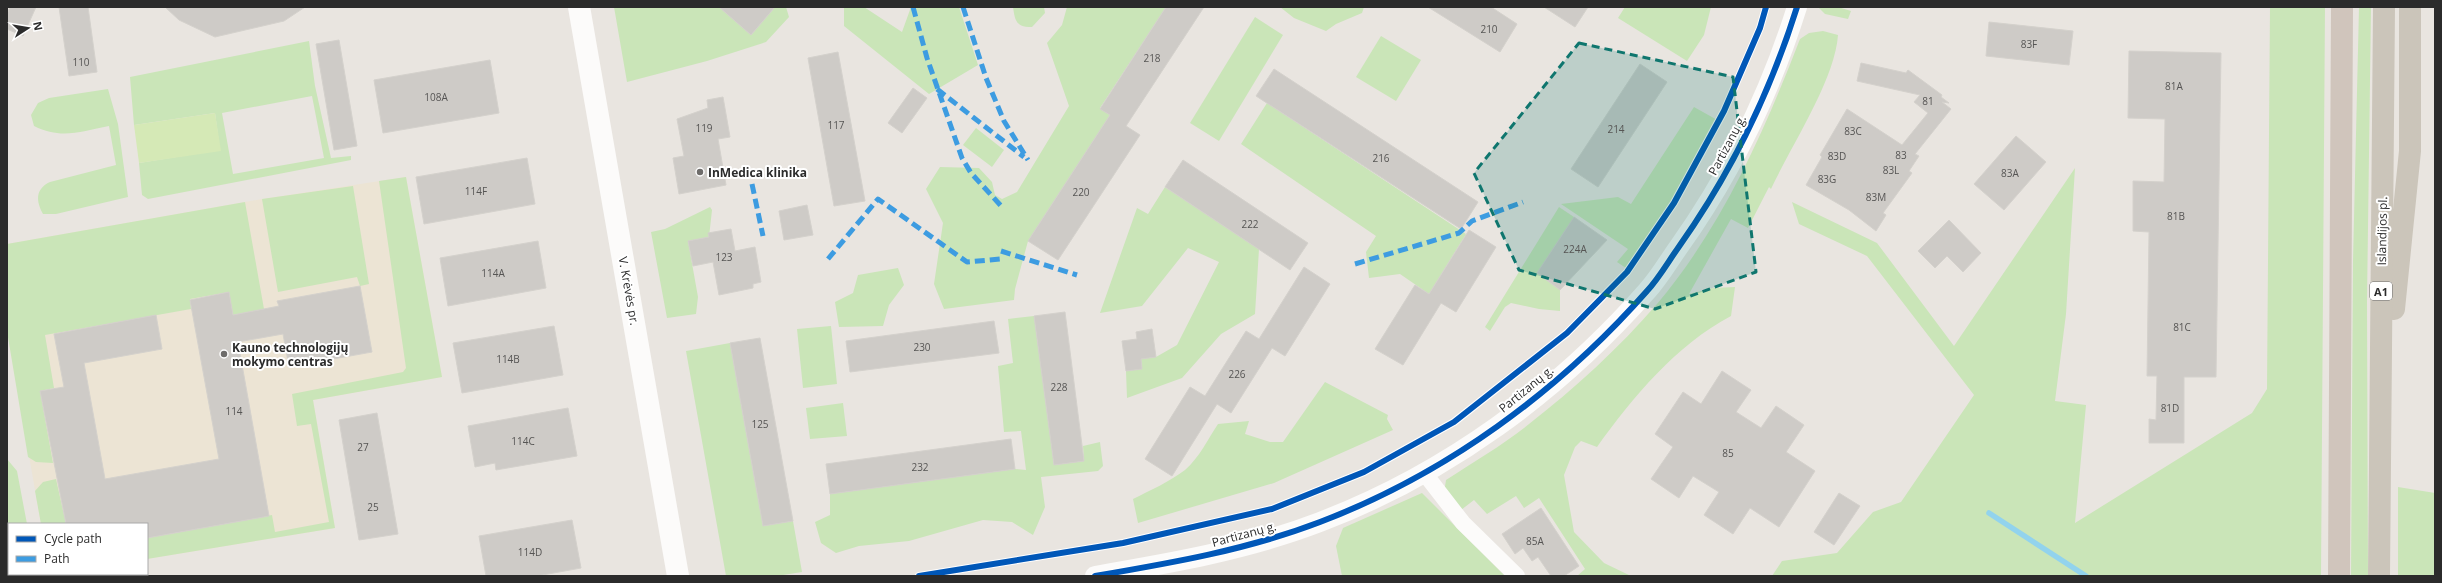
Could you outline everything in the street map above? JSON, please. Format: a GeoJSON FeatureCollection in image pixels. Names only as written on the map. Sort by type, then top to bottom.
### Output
{"type":"FeatureCollection","features":[{"type":"Feature","properties":{"kind":"highway"},"geometry":{"type":"LineString","coordinates":[[2339,576],[2342,7]]}},
{"type":"Feature","properties":{"kind":"highway","name":"Islandijos pl."},"geometry":{"type":"LineString","coordinates":[[2379,576],[2384,7]]}},
{"type":"Feature","properties":{"kind":"highway"},"geometry":{"type":"LineString","coordinates":[[2380,444],[2410,151],[2410,7]]}},
{"type":"Feature","properties":{"kind":"main road","name":"V. Krėvės pr."},"geometry":{"type":"LineString","coordinates":[[578,7],[678,576]]}},
{"type":"Feature","properties":{"kind":"street","name":"Partizanų g."},"geometry":{"type":"LineString","coordinates":[[1095,576],[1206,556],[1265,541],[1356,508],[1425,474],[1472,445],[1541,392],[1585,354],[1648,290],[1707,205],[1752,123],[1796,7]]}},
{"type":"Feature","properties":{"kind":"street"},"geometry":{"type":"LineString","coordinates":[[1425,474],[1463,523],[1517,576]]}},
{"type":"Feature","properties":{"kind":"highlighted area"},"geometry":{"type":"Polygon","coordinates":[[[1579,43],[1733,77],[1756,272],[1655,309],[1519,270],[1474,173],[1579,43]]]}},
{"type":"Feature","properties":{"kind":"shaded area","name":"Kauno technologijų mokymo centras"},"geometry":{"type":"Polygon","coordinates":[[[406,177],[442,377],[313,400],[335,528],[148,559],[148,523],[41,523],[7,331],[7,244],[262,199],[406,177]]]}},
{"type":"Feature","properties":{"kind":"green space"},"geometry":{"type":"Polygon","coordinates":[[[614,7],[719,7],[751,35],[775,7],[786,7],[789,17],[766,42],[707,61],[627,82],[614,7]]]}},
{"type":"Feature","properties":{"kind":"green space"},"geometry":{"type":"Polygon","coordinates":[[[844,7],[864,7],[902,32],[911,7],[959,7],[978,65],[929,94],[844,26],[844,7]]]}},
{"type":"Feature","properties":{"kind":"green space"},"geometry":{"type":"Polygon","coordinates":[[[1013,7],[1044,7],[1045,13],[1032,27],[1027,27],[1017,22],[1013,7]]]}},
{"type":"Feature","properties":{"kind":"green space"},"geometry":{"type":"Polygon","coordinates":[[[1067,7],[1166,7],[1100,108],[1110,115],[1028,241],[1015,289],[1014,300],[944,309],[934,284],[943,223],[926,189],[940,167],[979,168],[992,182],[995,195],[1002,199],[1017,192],[1069,106],[1047,43],[1062,25],[1067,7]]]}},
{"type":"Feature","properties":{"kind":"green space"},"geometry":{"type":"Polygon","coordinates":[[[1280,7],[1364,7],[1362,13],[1336,24],[1326,31],[1294,18],[1280,7]]]}},
{"type":"Feature","properties":{"kind":"green space"},"geometry":{"type":"Polygon","coordinates":[[[1625,7],[1711,7],[1704,35],[1687,61],[1618,18],[1625,7]]]}},
{"type":"Feature","properties":{"kind":"green space"},"geometry":{"type":"Polygon","coordinates":[[[1818,7],[1838,7],[1851,11],[1848,19],[1825,14],[1818,7]]]}},
{"type":"Feature","properties":{"kind":"green space"},"geometry":{"type":"Polygon","coordinates":[[[2270,7],[2325,7],[2321,576],[1772,576],[1782,561],[1837,553],[1873,512],[1901,502],[1974,395],[1867,256],[1799,224],[1792,202],[1877,243],[1954,346],[2075,168],[2066,314],[2055,401],[2086,405],[2075,523],[2252,413],[2267,389],[2270,7]]]}},
{"type":"Feature","properties":{"kind":"green space"},"geometry":{"type":"Polygon","coordinates":[[[2359,7],[2371,7],[2367,301],[2368,576],[2351,576],[2353,261],[2359,7]]]}},
{"type":"Feature","properties":{"kind":"green space"},"geometry":{"type":"Polygon","coordinates":[[[1255,17],[1283,35],[1219,141],[1190,123],[1255,17]]]}},
{"type":"Feature","properties":{"kind":"green space"},"geometry":{"type":"Polygon","coordinates":[[[1823,31],[1838,35],[1835,53],[1829,72],[1811,113],[1771,189],[1769,187],[1748,228],[1731,219],[1689,294],[1713,288],[1735,287],[1731,316],[1711,328],[1674,357],[1641,391],[1597,447],[1581,441],[1575,447],[1564,475],[1574,532],[1604,563],[1631,576],[1577,576],[1585,569],[1539,498],[1524,508],[1516,496],[1487,514],[1474,500],[1461,510],[1444,493],[1446,480],[1519,432],[1579,382],[1612,352],[1657,304],[1680,274],[1702,243],[1739,178],[1772,109],[1800,39],[1809,33],[1823,31]]]}},
{"type":"Feature","properties":{"kind":"green space"},"geometry":{"type":"Polygon","coordinates":[[[1381,36],[1421,60],[1396,101],[1356,77],[1381,36]]]}},
{"type":"Feature","properties":{"kind":"green space"},"geometry":{"type":"Polygon","coordinates":[[[309,41],[315,86],[331,158],[351,156],[351,160],[148,199],[142,195],[139,163],[220,150],[215,113],[134,125],[130,77],[309,41]],[[312,96],[222,113],[233,174],[324,158],[312,96]]]}},
{"type":"Feature","properties":{"kind":"green space"},"geometry":{"type":"Polygon","coordinates":[[[108,89],[118,124],[128,197],[56,214],[43,214],[38,196],[39,192],[45,185],[50,182],[116,165],[109,126],[80,132],[54,133],[34,126],[31,115],[38,103],[49,98],[108,89]]]}},
{"type":"Feature","properties":{"kind":"green space"},"geometry":{"type":"Polygon","coordinates":[[[1267,103],[1466,234],[1429,294],[1400,274],[1369,278],[1366,252],[1376,236],[1241,144],[1267,103]]]}},
{"type":"Feature","properties":{"kind":"green space"},"geometry":{"type":"Polygon","coordinates":[[[1694,107],[1719,121],[1674,203],[1626,268],[1617,262],[1628,249],[1561,204],[1618,197],[1631,204],[1694,107]]]}},
{"type":"Feature","properties":{"kind":"green space"},"geometry":{"type":"Polygon","coordinates":[[[215,113],[221,151],[139,163],[134,125],[215,113]]]}},
{"type":"Feature","properties":{"kind":"green space"},"geometry":{"type":"Polygon","coordinates":[[[976,128],[1004,150],[992,167],[963,145],[976,128]]]}},
{"type":"Feature","properties":{"kind":"green space"},"geometry":{"type":"Polygon","coordinates":[[[406,177],[442,377],[313,400],[335,528],[148,559],[148,538],[272,515],[275,532],[329,522],[311,424],[297,426],[292,394],[403,372],[406,368],[379,181],[406,177]]]}},
{"type":"Feature","properties":{"kind":"green space"},"geometry":{"type":"Polygon","coordinates":[[[353,186],[369,284],[360,286],[357,277],[278,292],[262,199],[353,186]]]}},
{"type":"Feature","properties":{"kind":"green space"},"geometry":{"type":"Polygon","coordinates":[[[1165,187],[1259,249],[1255,314],[1221,334],[1182,378],[1127,398],[1126,371],[1141,369],[1141,359],[1156,357],[1177,345],[1219,262],[1188,248],[1142,306],[1100,313],[1137,208],[1148,214],[1165,187]]]}},
{"type":"Feature","properties":{"kind":"green space"},"geometry":{"type":"Polygon","coordinates":[[[245,202],[264,309],[233,315],[229,292],[190,299],[191,309],[45,335],[54,388],[40,391],[53,463],[36,462],[28,457],[7,331],[7,244],[245,202]]]}},
{"type":"Feature","properties":{"kind":"green space"},"geometry":{"type":"Polygon","coordinates":[[[710,207],[712,210],[709,237],[688,241],[698,297],[696,314],[667,318],[651,232],[665,229],[710,207]]]}},
{"type":"Feature","properties":{"kind":"green space"},"geometry":{"type":"Polygon","coordinates":[[[1559,207],[1574,217],[1537,273],[1560,290],[1560,311],[1539,309],[1511,303],[1505,307],[1490,331],[1485,327],[1559,207]]]}},
{"type":"Feature","properties":{"kind":"green space"},"geometry":{"type":"Polygon","coordinates":[[[898,268],[904,285],[889,305],[883,326],[839,327],[835,302],[853,293],[858,275],[898,268]]]}},
{"type":"Feature","properties":{"kind":"green space"},"geometry":{"type":"Polygon","coordinates":[[[1034,316],[1054,465],[1084,461],[1083,446],[1100,442],[1103,466],[1098,471],[1041,477],[1045,507],[1033,535],[1012,522],[983,520],[909,541],[859,546],[836,553],[821,543],[815,522],[830,515],[830,494],[1015,469],[1026,470],[1021,431],[1004,432],[998,366],[1013,363],[1008,319],[1034,316]]]}},
{"type":"Feature","properties":{"kind":"green space"},"geometry":{"type":"Polygon","coordinates":[[[831,326],[837,384],[803,388],[797,329],[831,326]]]}},
{"type":"Feature","properties":{"kind":"green space"},"geometry":{"type":"Polygon","coordinates":[[[730,343],[763,526],[793,521],[802,572],[777,576],[726,576],[686,351],[730,343]]]}},
{"type":"Feature","properties":{"kind":"green space"},"geometry":{"type":"Polygon","coordinates":[[[1325,382],[1388,415],[1387,419],[1393,430],[1274,483],[1138,523],[1133,499],[1166,482],[1185,470],[1199,454],[1218,424],[1249,421],[1245,434],[1270,442],[1283,442],[1325,382]]]}},
{"type":"Feature","properties":{"kind":"green space"},"geometry":{"type":"Polygon","coordinates":[[[843,403],[847,436],[810,439],[806,408],[843,403]]]}},
{"type":"Feature","properties":{"kind":"green space"},"geometry":{"type":"Polygon","coordinates":[[[7,459],[17,471],[27,523],[8,523],[7,540],[7,459]]]}},
{"type":"Feature","properties":{"kind":"green space"},"geometry":{"type":"Polygon","coordinates":[[[56,479],[66,523],[41,523],[35,491],[43,482],[56,479]]]}},
{"type":"Feature","properties":{"kind":"green space"},"geometry":{"type":"Polygon","coordinates":[[[2398,487],[2435,493],[2435,576],[2398,576],[2398,487]]]}},
{"type":"Feature","properties":{"kind":"green space"},"geometry":{"type":"Polygon","coordinates":[[[1422,493],[1505,576],[1342,576],[1336,546],[1343,528],[1422,493]]]}},
{"type":"Feature","properties":{"kind":"building"},"geometry":{"type":"Polygon","coordinates":[[[10,7],[36,7],[23,36],[7,29],[7,14],[10,7]]]}},
{"type":"Feature","properties":{"kind":"building"},"geometry":{"type":"Polygon","coordinates":[[[59,7],[88,7],[97,72],[69,76],[59,7]]]}},
{"type":"Feature","properties":{"kind":"building"},"geometry":{"type":"Polygon","coordinates":[[[165,7],[305,7],[284,21],[215,37],[179,20],[165,7]]]}},
{"type":"Feature","properties":{"kind":"building"},"geometry":{"type":"Polygon","coordinates":[[[719,7],[775,7],[751,35],[719,7]]]}},
{"type":"Feature","properties":{"kind":"building"},"geometry":{"type":"Polygon","coordinates":[[[1166,7],[1204,7],[1126,126],[1140,135],[1058,260],[1028,241],[1110,115],[1100,109],[1166,7]]]}},
{"type":"Feature","properties":{"kind":"building"},"geometry":{"type":"Polygon","coordinates":[[[1428,7],[1491,7],[1517,24],[1500,52],[1428,7]]]}},
{"type":"Feature","properties":{"kind":"building"},"geometry":{"type":"Polygon","coordinates":[[[1544,7],[1588,7],[1575,27],[1544,7]]]}},
{"type":"Feature","properties":{"kind":"building"},"geometry":{"type":"Polygon","coordinates":[[[1989,22],[2073,31],[2069,65],[1986,56],[1989,22]]]}},
{"type":"Feature","properties":{"kind":"building"},"geometry":{"type":"Polygon","coordinates":[[[339,40],[357,146],[334,150],[316,44],[339,40]]]}},
{"type":"Feature","properties":{"kind":"building"},"geometry":{"type":"Polygon","coordinates":[[[2129,51],[2221,53],[2216,377],[2184,377],[2184,443],[2149,443],[2149,419],[2156,420],[2157,376],[2147,376],[2149,232],[2133,231],[2133,181],[2164,182],[2165,119],[2128,118],[2129,51]]]}},
{"type":"Feature","properties":{"kind":"building"},"geometry":{"type":"Polygon","coordinates":[[[838,52],[865,201],[834,206],[808,58],[838,52]]]}},
{"type":"Feature","properties":{"kind":"building"},"geometry":{"type":"Polygon","coordinates":[[[490,60],[499,113],[383,133],[374,80],[490,60]]]}},
{"type":"Feature","properties":{"kind":"building"},"geometry":{"type":"Polygon","coordinates":[[[1861,63],[1906,73],[1908,70],[1942,95],[1941,97],[1949,103],[1942,102],[1951,109],[1915,154],[1919,156],[1909,171],[1912,173],[1883,213],[1886,215],[1876,231],[1849,210],[1806,185],[1822,157],[1820,155],[1847,109],[1902,145],[1928,113],[1914,102],[1920,95],[1857,81],[1861,63]]]}},
{"type":"Feature","properties":{"kind":"building"},"geometry":{"type":"Polygon","coordinates":[[[1640,64],[1667,82],[1598,187],[1571,169],[1640,64]]]}},
{"type":"Feature","properties":{"kind":"building"},"geometry":{"type":"Polygon","coordinates":[[[1274,69],[1478,202],[1461,229],[1256,96],[1274,69]]]}},
{"type":"Feature","properties":{"kind":"building"},"geometry":{"type":"Polygon","coordinates":[[[913,88],[927,98],[902,133],[888,123],[913,88]]]}},
{"type":"Feature","properties":{"kind":"building"},"geometry":{"type":"Polygon","coordinates":[[[723,97],[730,137],[718,139],[726,185],[679,194],[673,158],[684,156],[677,119],[708,108],[707,100],[723,97]]]}},
{"type":"Feature","properties":{"kind":"building"},"geometry":{"type":"Polygon","coordinates":[[[2016,136],[2046,162],[2004,210],[1974,184],[2016,136]]]}},
{"type":"Feature","properties":{"kind":"building"},"geometry":{"type":"Polygon","coordinates":[[[527,158],[535,204],[424,224],[416,177],[527,158]]]}},
{"type":"Feature","properties":{"kind":"building"},"geometry":{"type":"Polygon","coordinates":[[[1183,160],[1308,243],[1290,270],[1165,187],[1183,160]]]}},
{"type":"Feature","properties":{"kind":"building"},"geometry":{"type":"Polygon","coordinates":[[[807,205],[813,235],[784,240],[779,211],[807,205]]]}},
{"type":"Feature","properties":{"kind":"building"},"geometry":{"type":"Polygon","coordinates":[[[1574,217],[1607,240],[1560,290],[1537,273],[1574,217]]]}},
{"type":"Feature","properties":{"kind":"building"},"geometry":{"type":"Polygon","coordinates":[[[1949,220],[1981,253],[1963,272],[1947,256],[1935,268],[1918,251],[1949,220]]]}},
{"type":"Feature","properties":{"kind":"building"},"geometry":{"type":"Polygon","coordinates":[[[731,229],[735,251],[755,247],[761,282],[753,284],[753,288],[719,295],[713,262],[693,266],[688,241],[709,237],[708,233],[731,229]]]}},
{"type":"Feature","properties":{"kind":"building"},"geometry":{"type":"Polygon","coordinates":[[[1469,230],[1496,247],[1456,312],[1441,303],[1403,365],[1375,349],[1415,285],[1429,294],[1469,230]]]}},
{"type":"Feature","properties":{"kind":"building"},"geometry":{"type":"Polygon","coordinates":[[[538,241],[546,288],[448,306],[440,258],[538,241]]]}},
{"type":"Feature","properties":{"kind":"building"},"geometry":{"type":"Polygon","coordinates":[[[1304,267],[1330,284],[1285,356],[1272,348],[1231,413],[1217,404],[1172,476],[1145,459],[1190,387],[1205,396],[1246,331],[1259,339],[1304,267]]]}},
{"type":"Feature","properties":{"kind":"building"},"geometry":{"type":"Polygon","coordinates":[[[360,286],[372,352],[289,367],[283,334],[238,342],[269,516],[148,538],[148,523],[66,523],[40,391],[64,387],[54,334],[156,315],[162,349],[84,363],[105,479],[219,459],[190,300],[229,292],[233,315],[279,306],[277,301],[360,286]]]}},
{"type":"Feature","properties":{"kind":"building"},"geometry":{"type":"Polygon","coordinates":[[[1065,312],[1084,461],[1054,465],[1034,316],[1065,312]]]}},
{"type":"Feature","properties":{"kind":"building"},"geometry":{"type":"Polygon","coordinates":[[[994,321],[999,353],[850,372],[846,341],[994,321]]]}},
{"type":"Feature","properties":{"kind":"building"},"geometry":{"type":"Polygon","coordinates":[[[554,326],[563,375],[462,393],[453,343],[554,326]]]}},
{"type":"Feature","properties":{"kind":"building"},"geometry":{"type":"Polygon","coordinates":[[[1152,329],[1156,357],[1141,359],[1142,369],[1126,371],[1122,341],[1137,339],[1136,332],[1152,329]]]}},
{"type":"Feature","properties":{"kind":"building"},"geometry":{"type":"Polygon","coordinates":[[[760,338],[793,521],[763,526],[730,343],[760,338]]]}},
{"type":"Feature","properties":{"kind":"building"},"geometry":{"type":"Polygon","coordinates":[[[1722,371],[1751,390],[1736,412],[1761,428],[1776,406],[1804,425],[1786,452],[1815,471],[1779,527],[1750,508],[1733,534],[1704,515],[1719,492],[1693,476],[1679,498],[1651,479],[1673,447],[1655,434],[1683,392],[1701,404],[1722,371]]]}},
{"type":"Feature","properties":{"kind":"building"},"geometry":{"type":"Polygon","coordinates":[[[568,408],[577,456],[496,470],[495,463],[475,467],[468,426],[568,408]]]}},
{"type":"Feature","properties":{"kind":"building"},"geometry":{"type":"Polygon","coordinates":[[[377,413],[398,534],[359,540],[339,420],[377,413]]]}},
{"type":"Feature","properties":{"kind":"building"},"geometry":{"type":"Polygon","coordinates":[[[1011,439],[1015,469],[830,494],[826,464],[1011,439]]]}},
{"type":"Feature","properties":{"kind":"building"},"geometry":{"type":"Polygon","coordinates":[[[1839,493],[1860,506],[1834,545],[1814,532],[1839,493]]]}},
{"type":"Feature","properties":{"kind":"building"},"geometry":{"type":"Polygon","coordinates":[[[1541,508],[1579,566],[1564,576],[1551,576],[1538,557],[1532,561],[1523,548],[1515,554],[1502,534],[1541,508]]]}},
{"type":"Feature","properties":{"kind":"building"},"geometry":{"type":"Polygon","coordinates":[[[572,520],[581,568],[537,576],[486,576],[479,536],[572,520]]]}},
{"type":"Feature","properties":{"kind":"waterway"},"geometry":{"type":"LineString","coordinates":[[1989,513],[2086,576]]}},
{"type":"Feature","properties":{"kind":"marked path"},"geometry":{"type":"LineString","coordinates":[[913,7],[927,58],[962,158],[971,173],[1003,208]]}},
{"type":"Feature","properties":{"kind":"marked path"},"geometry":{"type":"LineString","coordinates":[[963,7],[986,78],[1004,121],[1028,160]]}},
{"type":"Feature","properties":{"kind":"marked path"},"geometry":{"type":"LineString","coordinates":[[937,89],[1024,157]]}},
{"type":"Feature","properties":{"kind":"marked path"},"geometry":{"type":"LineString","coordinates":[[752,184],[763,236]]}},
{"type":"Feature","properties":{"kind":"marked path"},"geometry":{"type":"LineString","coordinates":[[828,259],[878,199],[967,262],[1001,259]]}},
{"type":"Feature","properties":{"kind":"marked path"},"geometry":{"type":"LineString","coordinates":[[1355,264],[1459,233],[1472,221],[1523,202]]}},
{"type":"Feature","properties":{"kind":"marked path"},"geometry":{"type":"LineString","coordinates":[[1001,251],[1077,275]]}},
{"type":"Feature","properties":{"kind":"cycle path"},"geometry":{"type":"LineString","coordinates":[[919,576],[1123,543],[1272,509],[1364,472],[1454,422],[1567,333],[1627,272],[1674,203],[1724,111],[1760,28],[1766,7]]}},
{"type":"Feature","properties":{"kind":"cycle path"},"geometry":{"type":"LineString","coordinates":[[1095,576],[1209,555],[1292,532],[1320,522],[1367,502],[1412,480],[1455,454],[1538,396],[1613,328],[1647,291],[1697,220],[1715,192],[1747,132],[1774,71],[1797,7]]}},
{"type":"Feature","properties":{"kind":"place","name":"InMedica klinika"},"geometry":{"type":"Point","coordinates":[700,172]}},
{"type":"Feature","properties":{"kind":"place","name":"Kauno technologijų mokymo centras"},"geometry":{"type":"Point","coordinates":[224,354]}}]}
